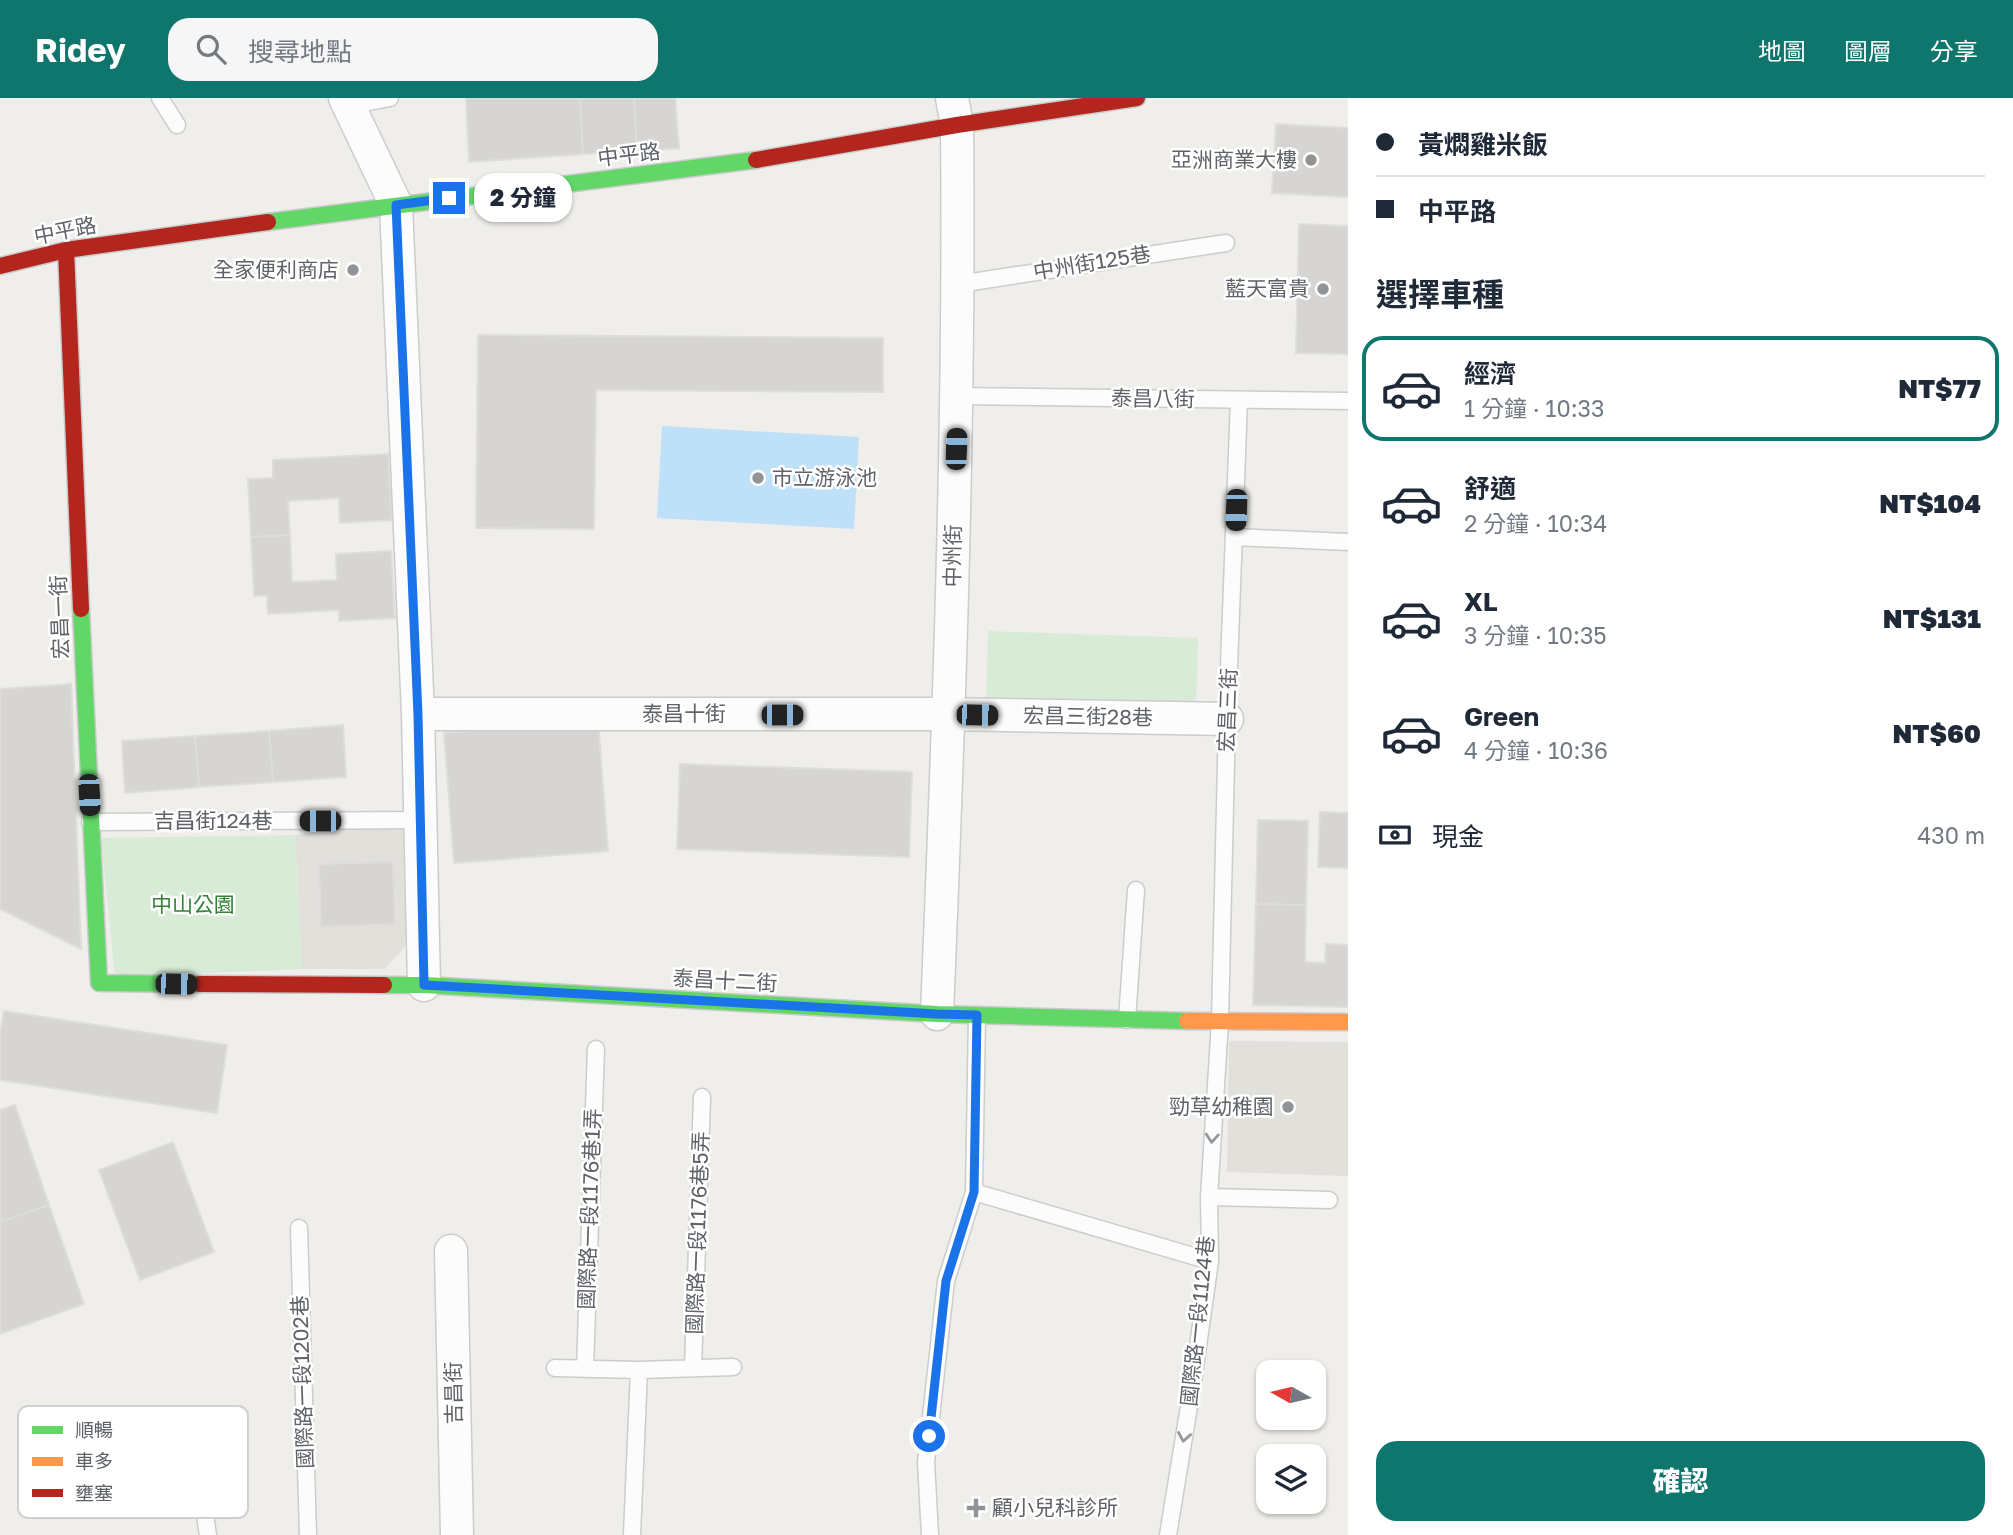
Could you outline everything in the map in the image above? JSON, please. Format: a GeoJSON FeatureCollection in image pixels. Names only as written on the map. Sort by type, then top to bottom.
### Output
{"type":"FeatureCollection","features":[{"type":"Feature","properties":{"kind":"street","name":"中平路"},"geometry":{"type":"LineString","coordinates":[[0,266],[66,250],[743,162],[955,111],[1137,98]]}},
{"type":"Feature","properties":{"kind":"street"},"geometry":{"type":"LineString","coordinates":[[346,102],[396,205],[418,715],[424,985]]}},
{"type":"Feature","properties":{"kind":"street","name":"中州街"},"geometry":{"type":"LineString","coordinates":[[937,1014],[950,715],[957,396],[959,284],[955,111]]}},
{"type":"Feature","properties":{"kind":"street","name":"宏昌一街"},"geometry":{"type":"LineString","coordinates":[[66,250],[99,983]]}},
{"type":"Feature","properties":{"kind":"street","name":"泰昌十街"},"geometry":{"type":"LineString","coordinates":[[418,715],[950,715]]}},
{"type":"Feature","properties":{"kind":"street","name":"宏昌三街28巷"},"geometry":{"type":"LineString","coordinates":[[950,715],[1227,719]]}},
{"type":"Feature","properties":{"kind":"street","name":"泰昌十二街"},"geometry":{"type":"LineString","coordinates":[[99,983],[424,985],[937,1014],[1127,1020],[1348,1022]]}},
{"type":"Feature","properties":{"kind":"street","name":"吉昌街"},"geometry":{"type":"LineString","coordinates":[[451,1251],[457,1535]]}},
{"type":"Feature","properties":{"kind":"lane"},"geometry":{"type":"LineString","coordinates":[[160,98],[177,125]]}},
{"type":"Feature","properties":{"kind":"lane"},"geometry":{"type":"LineString","coordinates":[[346,102],[390,98]]}},
{"type":"Feature","properties":{"kind":"lane","name":"中州街125巷"},"geometry":{"type":"LineString","coordinates":[[959,284],[1226,243]]}},
{"type":"Feature","properties":{"kind":"lane","name":"泰昌八街"},"geometry":{"type":"LineString","coordinates":[[957,396],[1348,401]]}},
{"type":"Feature","properties":{"kind":"lane","name":"宏昌三街"},"geometry":{"type":"LineString","coordinates":[[1220,1021],[1227,719],[1239,400]]}},
{"type":"Feature","properties":{"kind":"lane"},"geometry":{"type":"LineString","coordinates":[[1234,537],[1348,542]]}},
{"type":"Feature","properties":{"kind":"lane","name":"吉昌街124巷"},"geometry":{"type":"LineString","coordinates":[[90,822],[420,820]]}},
{"type":"Feature","properties":{"kind":"lane"},"geometry":{"type":"LineString","coordinates":[[1127,1020],[1136,890]]}},
{"type":"Feature","properties":{"kind":"lane"},"geometry":{"type":"LineString","coordinates":[[930,1535],[926,1462],[946,1281],[974,1192],[977,1015]]}},
{"type":"Feature","properties":{"kind":"lane","name":"國際路一段1124巷"},"geometry":{"type":"LineString","coordinates":[[1168,1535],[1194,1382],[1210,1261],[1209,1196],[1220,1021]]}},
{"type":"Feature","properties":{"kind":"lane","name":"國際路一段1176巷1弄"},"geometry":{"type":"LineString","coordinates":[[585,1369],[596,1049]]}},
{"type":"Feature","properties":{"kind":"lane","name":"國際路一段1176巷5弄"},"geometry":{"type":"LineString","coordinates":[[693,1368],[702,1097]]}},
{"type":"Feature","properties":{"kind":"lane"},"geometry":{"type":"LineString","coordinates":[[974,1192],[1210,1261]]}},
{"type":"Feature","properties":{"kind":"lane"},"geometry":{"type":"LineString","coordinates":[[1209,1196],[1329,1200]]}},
{"type":"Feature","properties":{"kind":"lane","name":"國際路一段1202巷"},"geometry":{"type":"LineString","coordinates":[[299,1228],[308,1535]]}},
{"type":"Feature","properties":{"kind":"lane"},"geometry":{"type":"LineString","coordinates":[[555,1368],[639,1370],[733,1367]]}},
{"type":"Feature","properties":{"kind":"lane"},"geometry":{"type":"LineString","coordinates":[[632,1535],[639,1370]]}},
{"type":"Feature","properties":{"kind":"shaded area"},"geometry":{"type":"Polygon","coordinates":[[[420,820],[410,941],[385,969],[302,969],[295,835],[420,820]]]}},
{"type":"Feature","properties":{"kind":"shaded area","name":"勁草幼稚園"},"geometry":{"type":"Polygon","coordinates":[[[1229,1041],[1348,1042],[1348,1176],[1227,1172],[1229,1041]]]}},
{"type":"Feature","properties":{"kind":"green space"},"geometry":{"type":"Polygon","coordinates":[[[988,631],[1198,638],[1196,714],[986,708],[988,631]]]}},
{"type":"Feature","properties":{"kind":"green space","name":"中山公園"},"geometry":{"type":"Polygon","coordinates":[[[295,835],[302,969],[115,977],[101,838],[295,835]]]}},
{"type":"Feature","properties":{"kind":"water","name":"市立游泳池"},"geometry":{"type":"Polygon","coordinates":[[[662,426],[859,437],[854,529],[657,518],[662,426]]]}},
{"type":"Feature","properties":{"kind":"building"},"geometry":{"type":"Polygon","coordinates":[[[466,98],[580,98],[583,154],[469,162],[466,98]]]}},
{"type":"Feature","properties":{"kind":"building"},"geometry":{"type":"Polygon","coordinates":[[[580,98],[634,98],[637,151],[583,154],[580,98]]]}},
{"type":"Feature","properties":{"kind":"building"},"geometry":{"type":"Polygon","coordinates":[[[634,98],[675,98],[679,148],[637,151],[634,98]]]}},
{"type":"Feature","properties":{"kind":"building","name":"亞洲商業大樓"},"geometry":{"type":"Polygon","coordinates":[[[1276,124],[1348,128],[1348,197],[1272,193],[1276,124]]]}},
{"type":"Feature","properties":{"kind":"building","name":"藍天富貴"},"geometry":{"type":"Polygon","coordinates":[[[1299,224],[1348,226],[1348,354],[1296,353],[1299,224]]]}},
{"type":"Feature","properties":{"kind":"building"},"geometry":{"type":"Polygon","coordinates":[[[478,335],[883,338],[883,392],[596,390],[594,529],[476,528],[478,335]]]}},
{"type":"Feature","properties":{"kind":"building"},"geometry":{"type":"Polygon","coordinates":[[[388,454],[392,520],[340,523],[339,498],[288,501],[290,535],[251,537],[248,479],[273,478],[273,460],[388,454]]]}},
{"type":"Feature","properties":{"kind":"building"},"geometry":{"type":"Polygon","coordinates":[[[290,535],[292,582],[337,580],[336,554],[391,551],[395,618],[339,621],[339,610],[268,614],[267,595],[254,596],[251,537],[290,535]]]}},
{"type":"Feature","properties":{"kind":"building"},"geometry":{"type":"Polygon","coordinates":[[[71,684],[81,949],[0,909],[0,689],[71,684]]]}},
{"type":"Feature","properties":{"kind":"building"},"geometry":{"type":"Polygon","coordinates":[[[598,721],[608,851],[454,863],[444,733],[598,721]]]}},
{"type":"Feature","properties":{"kind":"building"},"geometry":{"type":"Polygon","coordinates":[[[343,725],[346,777],[273,782],[269,731],[343,725]]]}},
{"type":"Feature","properties":{"kind":"building"},"geometry":{"type":"Polygon","coordinates":[[[269,731],[273,782],[199,787],[195,736],[269,731]]]}},
{"type":"Feature","properties":{"kind":"building"},"geometry":{"type":"Polygon","coordinates":[[[195,736],[199,787],[125,793],[122,741],[195,736]]]}},
{"type":"Feature","properties":{"kind":"building"},"geometry":{"type":"Polygon","coordinates":[[[680,764],[912,772],[909,857],[677,849],[680,764]]]}},
{"type":"Feature","properties":{"kind":"building"},"geometry":{"type":"Polygon","coordinates":[[[1320,812],[1348,813],[1348,868],[1318,867],[1320,812]]]}},
{"type":"Feature","properties":{"kind":"building"},"geometry":{"type":"Polygon","coordinates":[[[1258,820],[1308,821],[1306,905],[1256,904],[1258,820]]]}},
{"type":"Feature","properties":{"kind":"building"},"geometry":{"type":"Polygon","coordinates":[[[393,862],[395,924],[321,927],[319,864],[393,862]]]}},
{"type":"Feature","properties":{"kind":"building"},"geometry":{"type":"Polygon","coordinates":[[[1256,904],[1306,905],[1305,962],[1325,963],[1326,944],[1348,945],[1348,1007],[1253,1005],[1256,904]]]}},
{"type":"Feature","properties":{"kind":"building"},"geometry":{"type":"Polygon","coordinates":[[[4,1011],[227,1045],[217,1113],[0,1080],[0,1034],[4,1011]]]}},
{"type":"Feature","properties":{"kind":"building"},"geometry":{"type":"Polygon","coordinates":[[[15,1105],[49,1205],[0,1222],[0,1110],[15,1105]]]}},
{"type":"Feature","properties":{"kind":"building"},"geometry":{"type":"Polygon","coordinates":[[[173,1142],[214,1252],[140,1280],[99,1170],[173,1142]]]}},
{"type":"Feature","properties":{"kind":"building"},"geometry":{"type":"Polygon","coordinates":[[[49,1205],[84,1304],[0,1334],[0,1222],[49,1205]]]}},
{"type":"Feature","properties":{"kind":"traffic: fast"},"geometry":{"type":"LineString","coordinates":[[268,222],[756,160]]}},
{"type":"Feature","properties":{"kind":"traffic: fast"},"geometry":{"type":"LineString","coordinates":[[81,609],[99,983],[200,984]]}},
{"type":"Feature","properties":{"kind":"traffic: fast"},"geometry":{"type":"LineString","coordinates":[[384,985],[937,1014],[1187,1021]]}},
{"type":"Feature","properties":{"kind":"traffic: slow"},"geometry":{"type":"LineString","coordinates":[[1187,1021],[1348,1022]]}},
{"type":"Feature","properties":{"kind":"traffic: jam"},"geometry":{"type":"LineString","coordinates":[[756,160],[957,125],[1137,98]]}},
{"type":"Feature","properties":{"kind":"traffic: jam"},"geometry":{"type":"LineString","coordinates":[[0,266],[66,250],[268,222]]}},
{"type":"Feature","properties":{"kind":"traffic: jam"},"geometry":{"type":"LineString","coordinates":[[66,250],[81,609]]}},
{"type":"Feature","properties":{"kind":"traffic: jam"},"geometry":{"type":"LineString","coordinates":[[200,984],[384,985]]}},
{"type":"Feature","properties":{"kind":"place","name":"亞洲商業大樓"},"geometry":{"type":"Point","coordinates":[1311,160]}},
{"type":"Feature","properties":{"kind":"place","name":"全家便利商店"},"geometry":{"type":"Point","coordinates":[353,270]}},
{"type":"Feature","properties":{"kind":"place","name":"藍天富貴"},"geometry":{"type":"Point","coordinates":[1323,289]}},
{"type":"Feature","properties":{"kind":"place","name":"市立游泳池"},"geometry":{"type":"Point","coordinates":[758,478]}},
{"type":"Feature","properties":{"kind":"place","name":"勁草幼稚園"},"geometry":{"type":"Point","coordinates":[1288,1107]}},
{"type":"Feature","properties":{"kind":"place","name":"顧小兒科診所"},"geometry":{"type":"Point","coordinates":[976,1508]}},
{"type":"Feature","properties":{"kind":"route"},"geometry":{"type":"LineString","coordinates":[[449,198],[396,205],[418,715],[424,985],[977,1015],[974,1192],[946,1281],[929,1436]]}}]}
